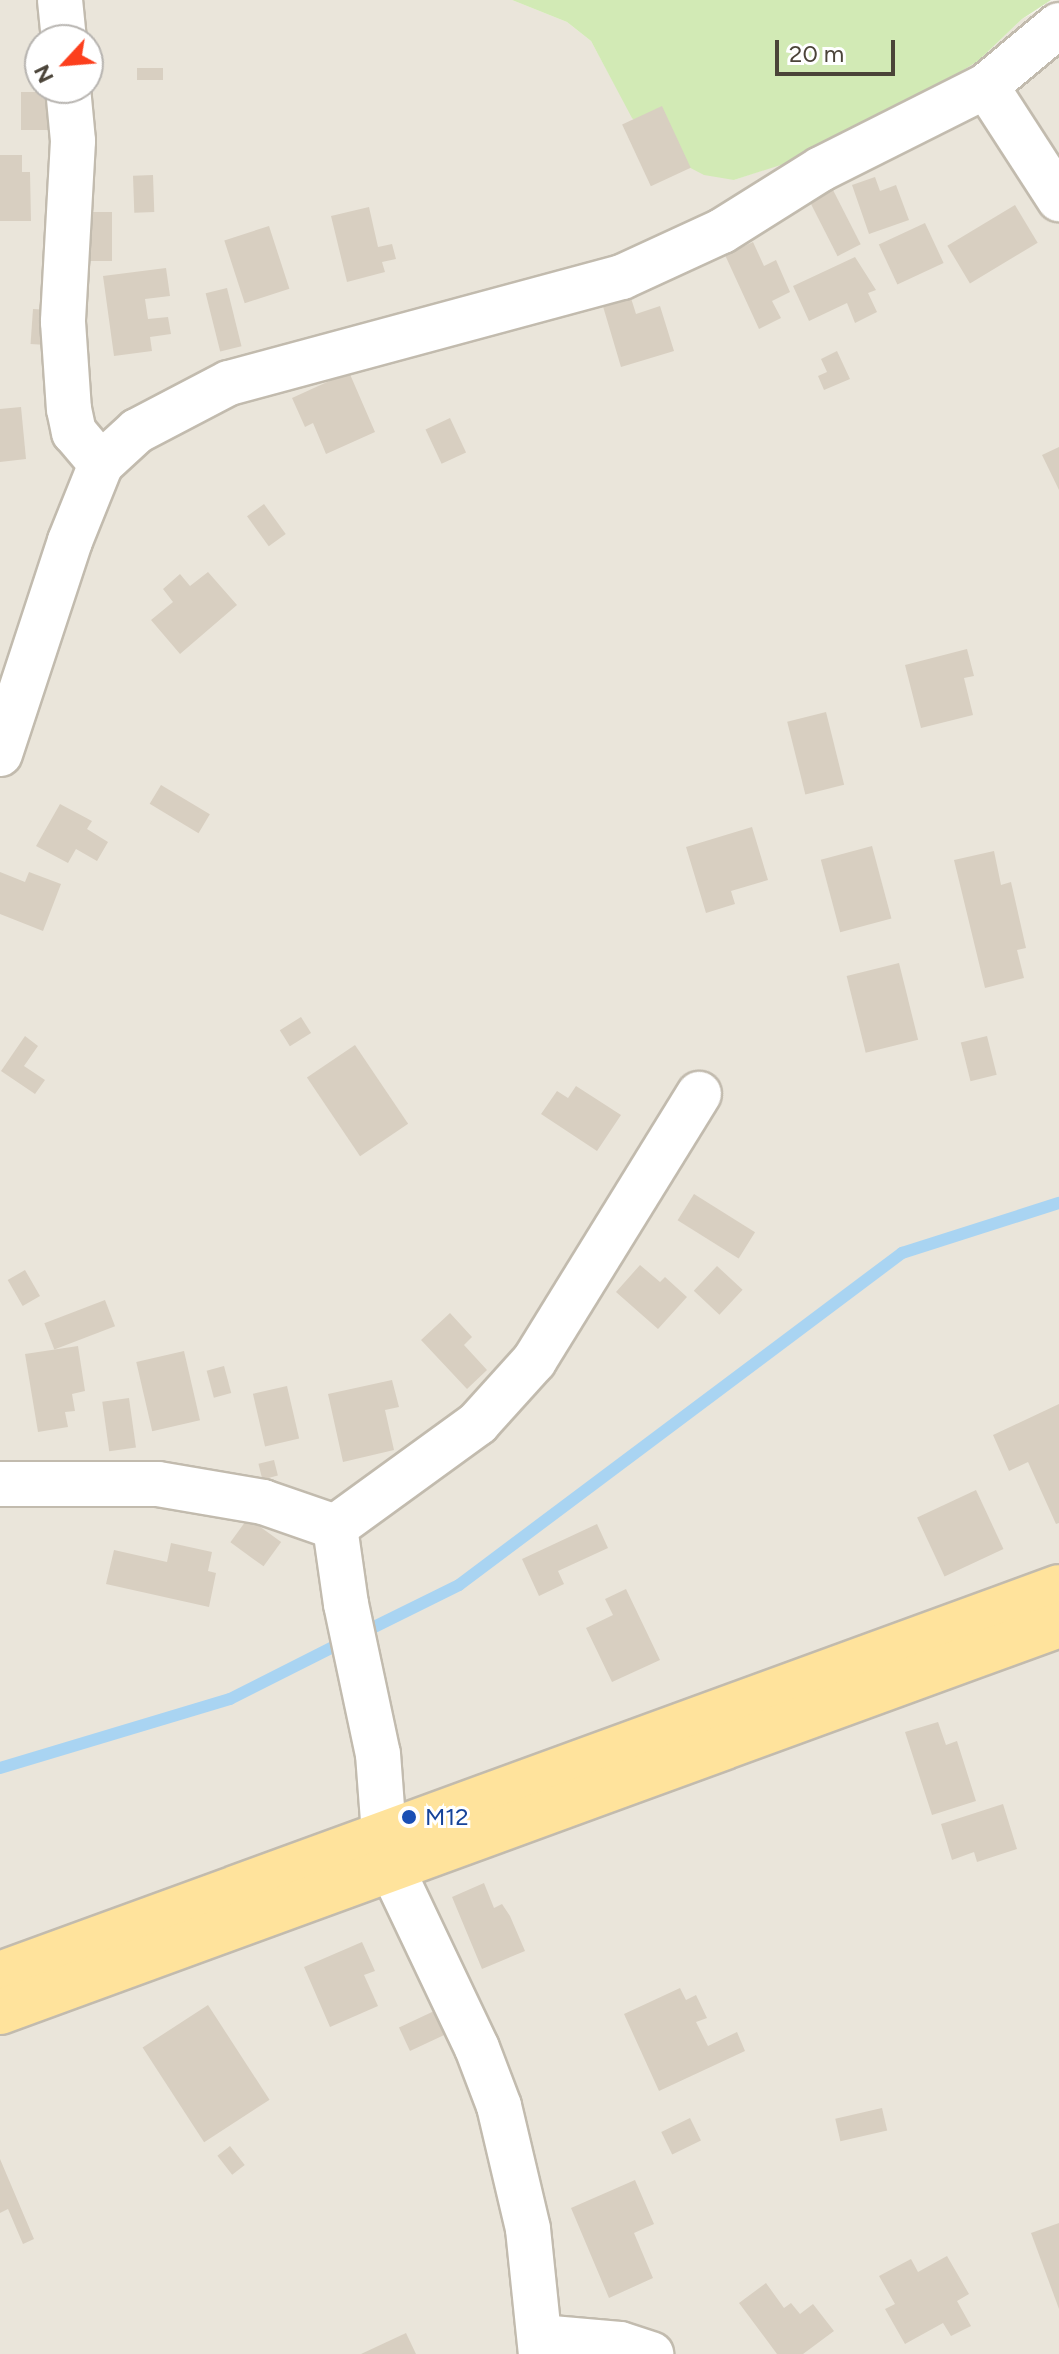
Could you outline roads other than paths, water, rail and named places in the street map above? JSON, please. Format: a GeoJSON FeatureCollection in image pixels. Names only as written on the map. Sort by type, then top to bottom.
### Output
{"type":"FeatureCollection","features":[{"type":"Feature","properties":{"kind":"main road"},"geometry":{"type":"LineString","coordinates":[[0,2012],[387,1850],[1059,1587]]}},
{"type":"Feature","properties":{"kind":"main road"},"geometry":{"type":"LineString","coordinates":[[0,1974],[387,1850],[1059,1625]]}},
{"type":"Feature","properties":{"kind":"street"},"geometry":{"type":"LineString","coordinates":[[60,0],[62,24]]}},
{"type":"Feature","properties":{"kind":"street"},"geometry":{"type":"LineString","coordinates":[[0,754],[101,464],[137,431],[171,409],[229,383],[622,277],[722,231],[821,169],[986,86],[1059,25]]}},
{"type":"Feature","properties":{"kind":"street"},"geometry":{"type":"LineString","coordinates":[[986,86],[1059,199]]}},
{"type":"Feature","properties":{"kind":"street"},"geometry":{"type":"LineString","coordinates":[[70,104],[73,141],[63,322],[69,409],[74,432],[101,464]]}},
{"type":"Feature","properties":{"kind":"street"},"geometry":{"type":"LineString","coordinates":[[335,1527],[478,1423],[534,1361],[699,1094]]}},
{"type":"Feature","properties":{"kind":"street"},"geometry":{"type":"LineString","coordinates":[[0,1484],[158,1484],[263,1502],[335,1527]]}},
{"type":"Feature","properties":{"kind":"street"},"geometry":{"type":"LineString","coordinates":[[335,1527],[346,1604],[378,1754],[387,1850],[477,2048],[499,2106],[528,2229],[540,2345],[620,2344],[651,2354]]}},
{"type":"Feature","properties":{"kind":"waterway"},"geometry":{"type":"LineString","coordinates":[[362,1633],[459,1585],[902,1253],[1059,1203]]}},
{"type":"Feature","properties":{"kind":"waterway"},"geometry":{"type":"LineString","coordinates":[[0,1768],[230,1699],[345,1641]]}},
{"type":"Feature","properties":{"kind":"place","name":"M12"},"geometry":{"type":"Point","coordinates":[409,1817]}}]}
